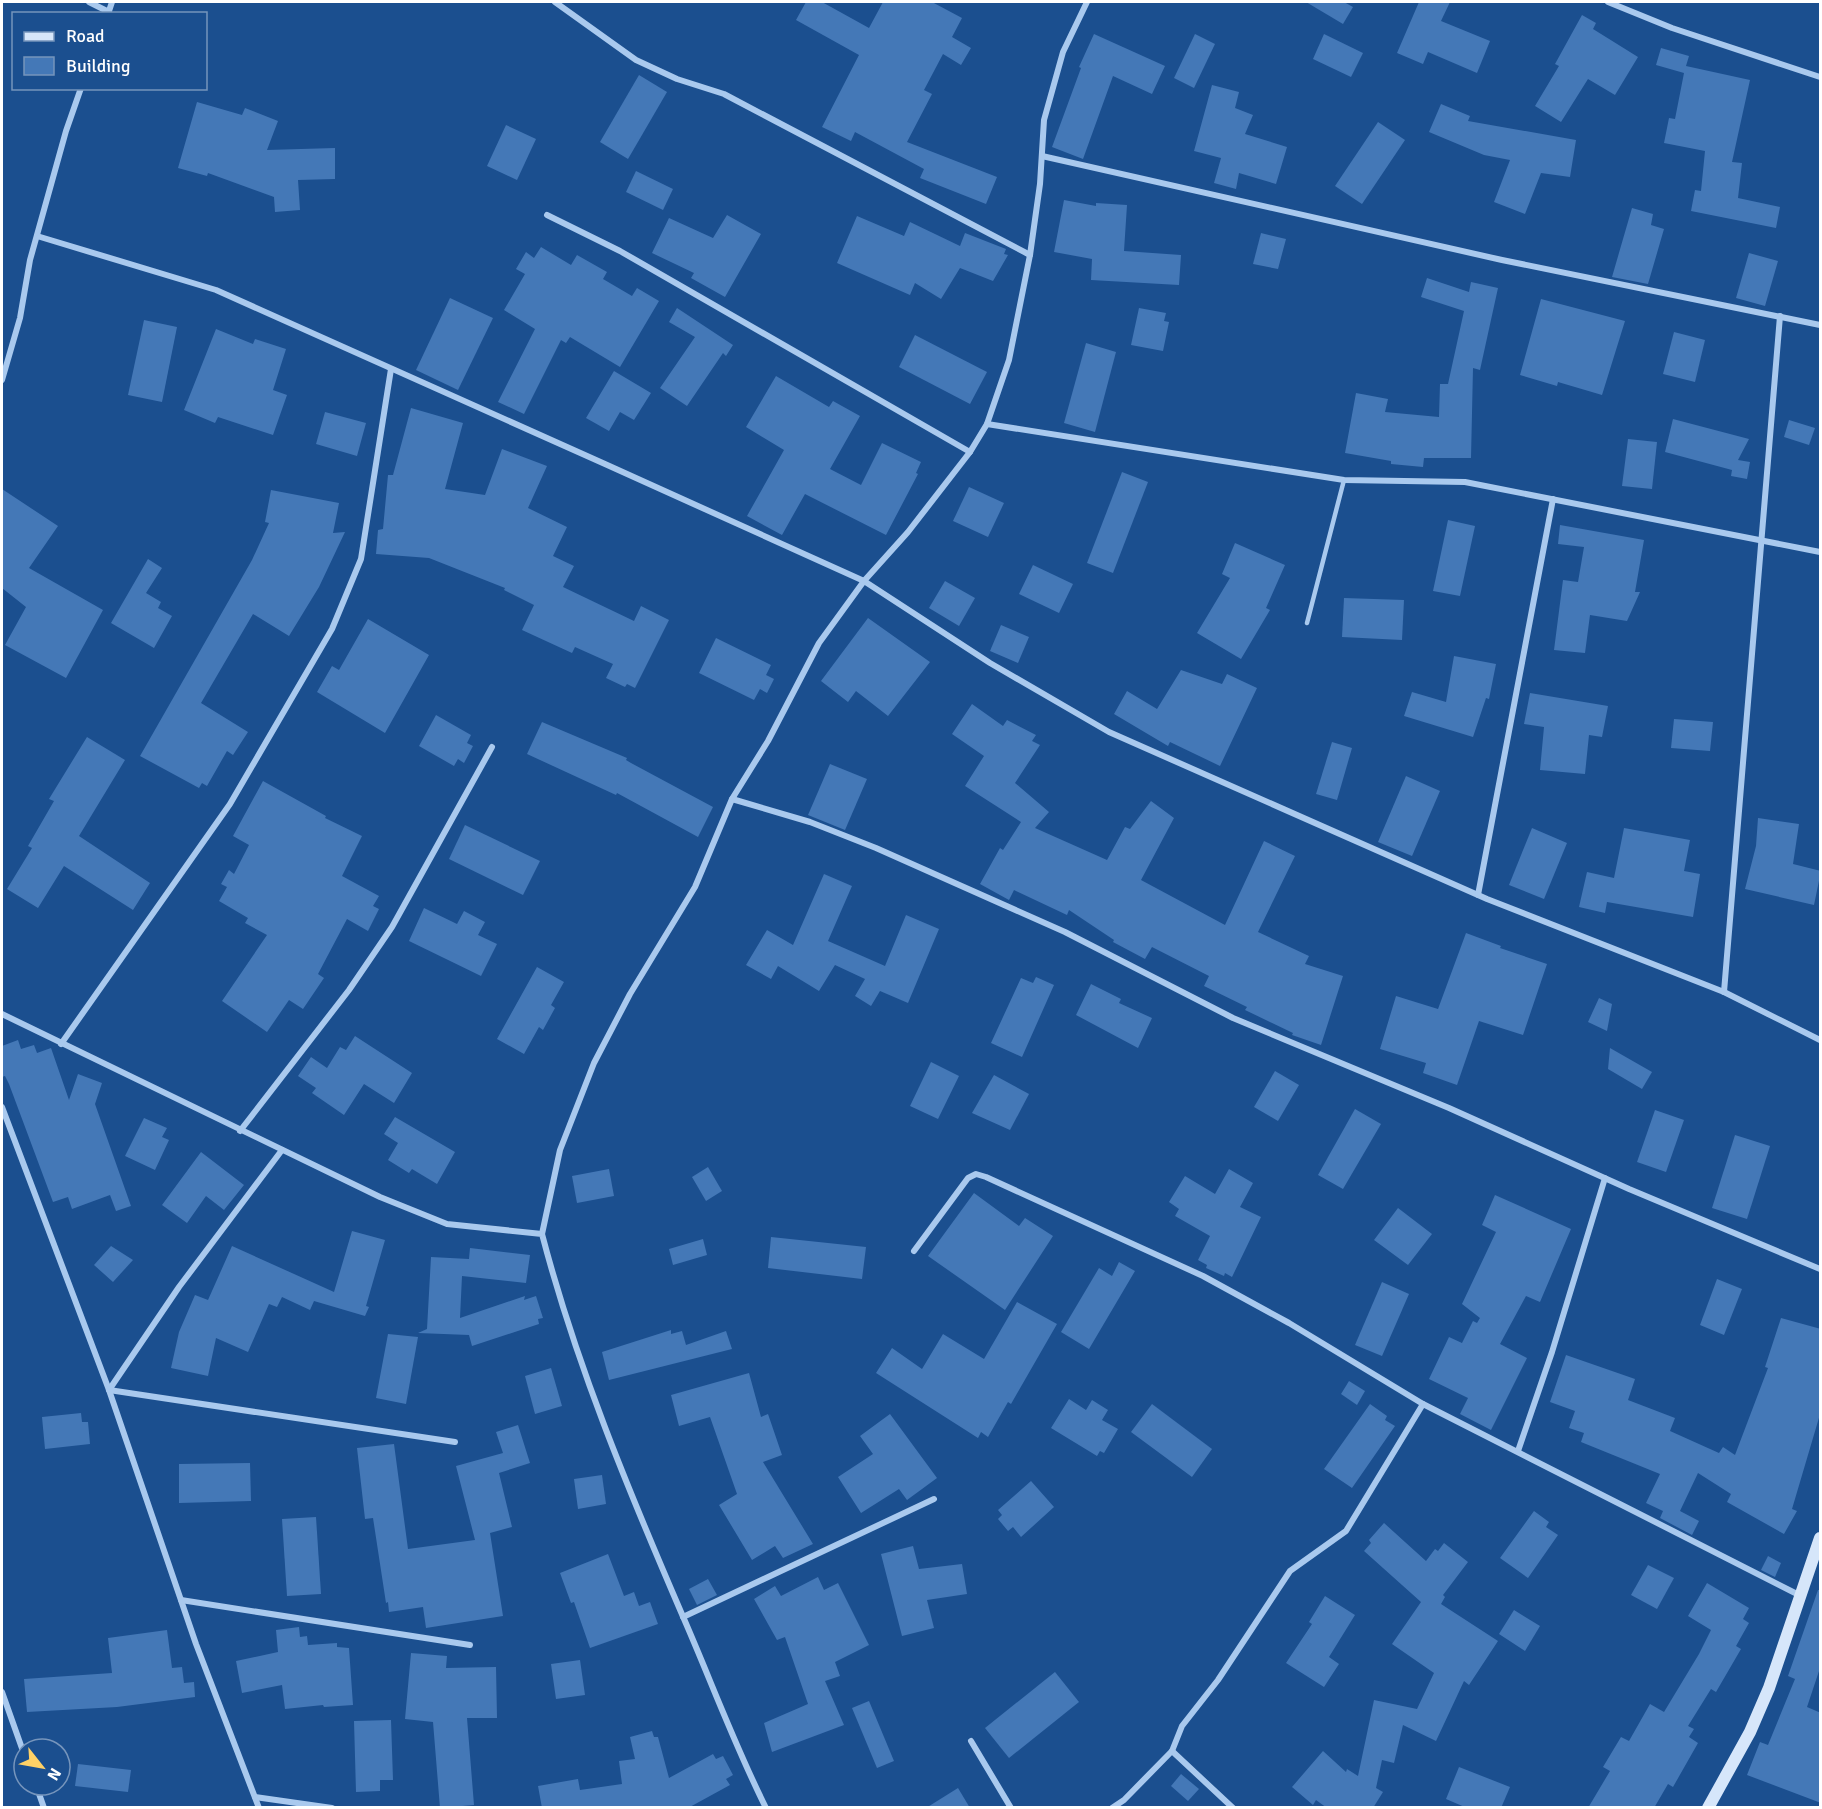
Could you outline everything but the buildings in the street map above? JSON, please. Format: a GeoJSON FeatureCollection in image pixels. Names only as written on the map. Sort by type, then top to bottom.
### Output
{"type":"FeatureCollection","features":[{"type":"Feature","properties":{"kind":"street"},"geometry":{"type":"LineString","coordinates":[[89,2],[107,12]]}},
{"type":"Feature","properties":{"kind":"street"},"geometry":{"type":"LineString","coordinates":[[555,2],[636,60],[677,79],[724,94],[1030,255]]}},
{"type":"Feature","properties":{"kind":"street"},"geometry":{"type":"LineString","coordinates":[[766,1808],[735,1744],[624,1478],[570,1327],[542,1234],[560,1150],[594,1063],[630,994],[695,887],[732,799],[768,741],[819,643],[864,581],[908,532],[970,452],[987,424],[1009,360],[1030,255],[1044,120],[1059,63],[1087,2]]}},
{"type":"Feature","properties":{"kind":"street"},"geometry":{"type":"LineString","coordinates":[[1608,2],[1672,28],[1821,77]]}},
{"type":"Feature","properties":{"kind":"street"},"geometry":{"type":"LineString","coordinates":[[2,380],[20,318],[37,236],[80,90]]}},
{"type":"Feature","properties":{"kind":"street"},"geometry":{"type":"LineString","coordinates":[[1042,156],[1502,260],[1821,325]]}},
{"type":"Feature","properties":{"kind":"street"},"geometry":{"type":"LineString","coordinates":[[547,215],[620,251],[970,452]]}},
{"type":"Feature","properties":{"kind":"street"},"geometry":{"type":"LineString","coordinates":[[37,236],[216,290],[864,581],[990,663],[1109,732],[1478,895],[1724,992],[1821,1040]]}},
{"type":"Feature","properties":{"kind":"street"},"geometry":{"type":"LineString","coordinates":[[1724,992],[1780,316]]}},
{"type":"Feature","properties":{"kind":"street"},"geometry":{"type":"LineString","coordinates":[[61,1044],[230,804],[332,629],[361,559],[392,369]]}},
{"type":"Feature","properties":{"kind":"street"},"geometry":{"type":"LineString","coordinates":[[987,424],[1344,480],[1465,482],[1821,552]]}},
{"type":"Feature","properties":{"kind":"street"},"geometry":{"type":"LineString","coordinates":[[1478,895],[1553,499]]}},
{"type":"Feature","properties":{"kind":"street"},"geometry":{"type":"LineString","coordinates":[[240,1131],[350,990],[392,927],[492,747]]}},
{"type":"Feature","properties":{"kind":"street"},"geometry":{"type":"LineString","coordinates":[[732,799],[810,822],[876,848],[1065,932],[1233,1018],[1449,1108],[1605,1178],[1821,1269]]}},
{"type":"Feature","properties":{"kind":"street"},"geometry":{"type":"LineString","coordinates":[[2,1014],[380,1197],[447,1224],[542,1234]]}},
{"type":"Feature","properties":{"kind":"street"},"geometry":{"type":"LineString","coordinates":[[2,1107],[109,1390],[181,1600],[259,1808]]}},
{"type":"Feature","properties":{"kind":"street"},"geometry":{"type":"LineString","coordinates":[[109,1390],[179,1287],[282,1150]]}},
{"type":"Feature","properties":{"kind":"street"},"geometry":{"type":"LineString","coordinates":[[914,1251],[968,1178],[976,1174],[986,1177],[1203,1276],[1289,1323],[1423,1404],[1802,1596]]}},
{"type":"Feature","properties":{"kind":"street"},"geometry":{"type":"LineString","coordinates":[[1518,1451],[1552,1352],[1605,1178]]}},
{"type":"Feature","properties":{"kind":"street"},"geometry":{"type":"LineString","coordinates":[[109,1390],[455,1442]]}},
{"type":"Feature","properties":{"kind":"street"},"geometry":{"type":"LineString","coordinates":[[1112,1808],[1124,1800],[1172,1751],[1182,1726],[1218,1680],[1290,1571],[1346,1531],[1423,1404]]}},
{"type":"Feature","properties":{"kind":"street"},"geometry":{"type":"LineString","coordinates":[[683,1617],[934,1500]]}},
{"type":"Feature","properties":{"kind":"street"},"geometry":{"type":"LineString","coordinates":[[1708,1808],[1750,1732],[1802,1596],[1821,1538]]}},
{"type":"Feature","properties":{"kind":"street"},"geometry":{"type":"LineString","coordinates":[[181,1600],[470,1646]]}},
{"type":"Feature","properties":{"kind":"street"},"geometry":{"type":"LineString","coordinates":[[2,1692],[18,1737]]}},
{"type":"Feature","properties":{"kind":"street"},"geometry":{"type":"LineString","coordinates":[[971,1742],[1011,1808]]}},
{"type":"Feature","properties":{"kind":"street"},"geometry":{"type":"LineString","coordinates":[[1172,1751],[1233,1808]]}},
{"type":"Feature","properties":{"kind":"street"},"geometry":{"type":"LineString","coordinates":[[255,1797],[332,1808]]}},
{"type":"Feature","properties":{"kind":"lane"},"geometry":{"type":"LineString","coordinates":[[1307,623],[1344,480]]}}]}
